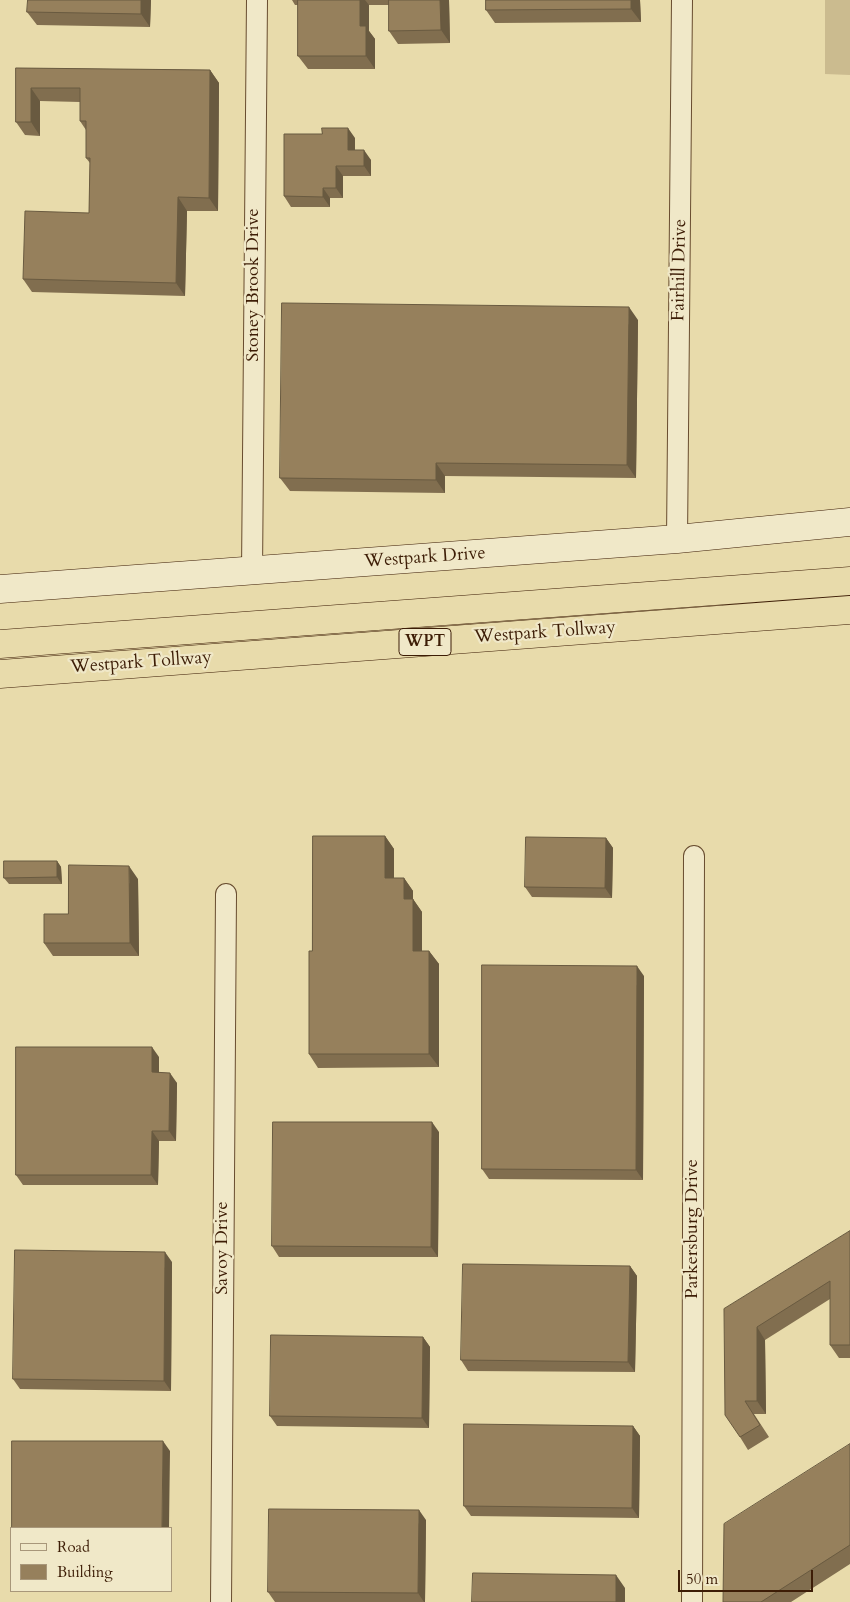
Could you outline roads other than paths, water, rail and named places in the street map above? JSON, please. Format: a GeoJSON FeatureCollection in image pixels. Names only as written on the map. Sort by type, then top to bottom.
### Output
{"type":"FeatureCollection","features":[{"type":"Feature","properties":{"kind":"highway","name":"Westpark Tollway"},"geometry":{"type":"LineString","coordinates":[[0,644],[850,581]]}},
{"type":"Feature","properties":{"kind":"highway","name":"Westpark Tollway"},"geometry":{"type":"LineString","coordinates":[[0,674],[850,610]]}},
{"type":"Feature","properties":{"kind":"main road","name":"Westpark Drive"},"geometry":{"type":"LineString","coordinates":[[0,589],[677,539],[850,522]]}},
{"type":"Feature","properties":{"kind":"street","name":"Stoney Brook Drive"},"geometry":{"type":"LineString","coordinates":[[252,571],[257,0]]}},
{"type":"Feature","properties":{"kind":"street","name":"Fairhill Drive"},"geometry":{"type":"LineString","coordinates":[[677,539],[682,0]]}},
{"type":"Feature","properties":{"kind":"street","name":"Parkersburg Drive"},"geometry":{"type":"LineString","coordinates":[[692,1602],[694,856]]}},
{"type":"Feature","properties":{"kind":"street","name":"Savoy Drive"},"geometry":{"type":"LineString","coordinates":[[221,1602],[226,894]]}}]}
